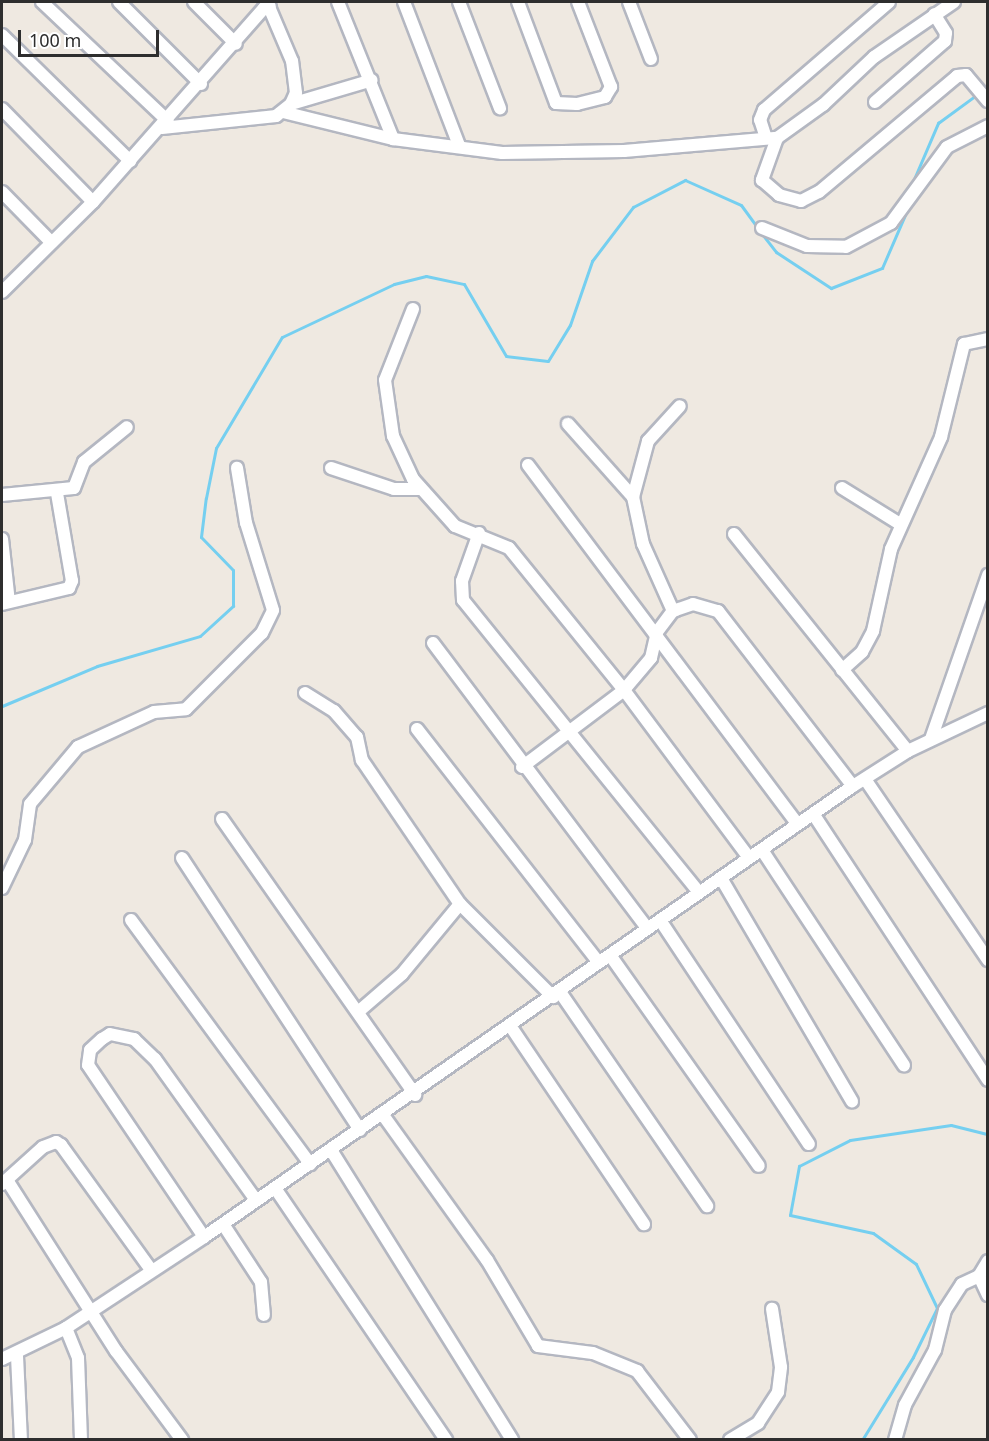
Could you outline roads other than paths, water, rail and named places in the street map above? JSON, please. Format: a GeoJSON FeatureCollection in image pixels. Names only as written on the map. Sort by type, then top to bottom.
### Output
{"type":"FeatureCollection","features":[{"type":"Feature","properties":{"kind":"street"},"geometry":{"type":"LineString","coordinates":[[42,2],[165,125],[258,119],[372,80]]}},
{"type":"Feature","properties":{"kind":"street"},"geometry":{"type":"LineString","coordinates":[[119,2],[201,84]]}},
{"type":"Feature","properties":{"kind":"street"},"geometry":{"type":"LineString","coordinates":[[194,2],[236,44]]}},
{"type":"Feature","properties":{"kind":"street"},"geometry":{"type":"LineString","coordinates":[[338,2],[372,80],[393,139]]}},
{"type":"Feature","properties":{"kind":"street"},"geometry":{"type":"LineString","coordinates":[[404,2],[459,145]]}},
{"type":"Feature","properties":{"kind":"street"},"geometry":{"type":"LineString","coordinates":[[459,2],[500,108]]}},
{"type":"Feature","properties":{"kind":"street"},"geometry":{"type":"LineString","coordinates":[[518,2],[556,103],[577,104],[605,97],[611,87],[578,2]]}},
{"type":"Feature","properties":{"kind":"street"},"geometry":{"type":"LineString","coordinates":[[629,2],[651,59]]}},
{"type":"Feature","properties":{"kind":"street"},"geometry":{"type":"LineString","coordinates":[[889,2],[765,110],[760,120],[771,138],[762,180],[790,201],[811,199],[874,142],[954,78],[966,75],[987,101]]}},
{"type":"Feature","properties":{"kind":"street"},"geometry":{"type":"LineString","coordinates":[[287,108],[393,139],[459,145],[502,153],[564,154],[771,138],[788,135],[874,57],[954,2]]}},
{"type":"Feature","properties":{"kind":"street"},"geometry":{"type":"LineString","coordinates":[[2,289],[93,202],[165,125],[269,4],[295,71],[296,93],[287,108]]}},
{"type":"Feature","properties":{"kind":"street"},"geometry":{"type":"LineString","coordinates":[[875,102],[945,41],[946,33],[934,14]]}},
{"type":"Feature","properties":{"kind":"street"},"geometry":{"type":"LineString","coordinates":[[2,35],[130,161]]}},
{"type":"Feature","properties":{"kind":"street"},"geometry":{"type":"LineString","coordinates":[[2,109],[93,202]]}},
{"type":"Feature","properties":{"kind":"street"},"geometry":{"type":"LineString","coordinates":[[762,228],[807,246],[827,249],[855,243],[891,223],[952,142],[987,126]]}},
{"type":"Feature","properties":{"kind":"street"},"geometry":{"type":"LineString","coordinates":[[2,192],[51,242]]}},
{"type":"Feature","properties":{"kind":"street"},"geometry":{"type":"LineString","coordinates":[[413,309],[389,366],[386,399],[393,436],[421,489],[456,526],[479,533],[509,548],[624,690],[749,858]]}},
{"type":"Feature","properties":{"kind":"street"},"geometry":{"type":"LineString","coordinates":[[842,670],[862,652],[873,631],[900,524],[941,437],[964,344],[987,339]]}},
{"type":"Feature","properties":{"kind":"street"},"geometry":{"type":"LineString","coordinates":[[673,610],[643,544],[633,497],[648,441],[680,406]]}},
{"type":"Feature","properties":{"kind":"street"},"geometry":{"type":"LineString","coordinates":[[568,424],[633,497]]}},
{"type":"Feature","properties":{"kind":"street"},"geometry":{"type":"LineString","coordinates":[[2,495],[49,489],[57,493],[74,488],[84,462],[127,427]]}},
{"type":"Feature","properties":{"kind":"street"},"geometry":{"type":"LineString","coordinates":[[528,465],[657,632],[798,824]]}},
{"type":"Feature","properties":{"kind":"street"},"geometry":{"type":"LineString","coordinates":[[2,888],[24,840],[30,804],[78,747],[154,712],[186,709],[262,633],[273,610],[246,522],[237,468]]}},
{"type":"Feature","properties":{"kind":"street"},"geometry":{"type":"LineString","coordinates":[[331,468],[394,489],[421,489]]}},
{"type":"Feature","properties":{"kind":"street"},"geometry":{"type":"LineString","coordinates":[[842,488],[900,524]]}},
{"type":"Feature","properties":{"kind":"street"},"geometry":{"type":"LineString","coordinates":[[2,539],[5,603],[62,592],[72,581],[57,493]]}},
{"type":"Feature","properties":{"kind":"street"},"geometry":{"type":"LineString","coordinates":[[479,533],[462,581],[463,600],[572,730],[699,892]]}},
{"type":"Feature","properties":{"kind":"street"},"geometry":{"type":"LineString","coordinates":[[734,534],[908,751]]}},
{"type":"Feature","properties":{"kind":"street"},"geometry":{"type":"LineString","coordinates":[[932,739],[987,575]]}},
{"type":"Feature","properties":{"kind":"street"},"geometry":{"type":"LineString","coordinates":[[522,767],[624,690],[651,658],[657,632],[673,610],[693,604],[718,611],[853,786]]}},
{"type":"Feature","properties":{"kind":"street"},"geometry":{"type":"LineString","coordinates":[[433,643],[522,767],[647,928]]}},
{"type":"Feature","properties":{"kind":"street"},"geometry":{"type":"LineString","coordinates":[[305,693],[334,711],[357,737],[362,760],[460,904],[556,995],[707,1206]]}},
{"type":"Feature","properties":{"kind":"street"},"geometry":{"type":"LineString","coordinates":[[2,1359],[17,1356],[66,1328],[415,1095],[647,928],[853,786],[908,751],[987,713]]}},
{"type":"Feature","properties":{"kind":"street"},"geometry":{"type":"LineString","coordinates":[[417,729],[599,963]]}},
{"type":"Feature","properties":{"kind":"street"},"geometry":{"type":"LineString","coordinates":[[865,779],[987,960]]}},
{"type":"Feature","properties":{"kind":"street"},"geometry":{"type":"LineString","coordinates":[[814,815],[987,1080]]}},
{"type":"Feature","properties":{"kind":"street"},"geometry":{"type":"LineString","coordinates":[[222,819],[415,1095]]}},
{"type":"Feature","properties":{"kind":"street"},"geometry":{"type":"LineString","coordinates":[[762,850],[904,1065]]}},
{"type":"Feature","properties":{"kind":"street"},"geometry":{"type":"LineString","coordinates":[[182,858],[360,1130]]}},
{"type":"Feature","properties":{"kind":"street"},"geometry":{"type":"LineString","coordinates":[[721,878],[852,1101]]}},
{"type":"Feature","properties":{"kind":"street"},"geometry":{"type":"LineString","coordinates":[[358,1012],[402,974],[460,904]]}},
{"type":"Feature","properties":{"kind":"street"},"geometry":{"type":"LineString","coordinates":[[131,920],[310,1164]]}},
{"type":"Feature","properties":{"kind":"street"},"geometry":{"type":"LineString","coordinates":[[660,920],[809,1144]]}},
{"type":"Feature","properties":{"kind":"street"},"geometry":{"type":"LineString","coordinates":[[610,955],[759,1166]]}},
{"type":"Feature","properties":{"kind":"street"},"geometry":{"type":"LineString","coordinates":[[511,1027],[644,1224]]}},
{"type":"Feature","properties":{"kind":"street"},"geometry":{"type":"LineString","coordinates":[[204,1237],[88,1065],[90,1050],[102,1039],[110,1034],[134,1039],[155,1059],[256,1200]]}},
{"type":"Feature","properties":{"kind":"street"},"geometry":{"type":"LineString","coordinates":[[383,1116],[487,1260],[538,1346],[593,1353],[638,1371],[690,1440]]}},
{"type":"Feature","properties":{"kind":"street"},"geometry":{"type":"LineString","coordinates":[[152,1271],[62,1145],[56,1142],[43,1147],[4,1182],[182,1440]]}},
{"type":"Feature","properties":{"kind":"street"},"geometry":{"type":"LineString","coordinates":[[331,1150],[512,1440]]}},
{"type":"Feature","properties":{"kind":"street"},"geometry":{"type":"LineString","coordinates":[[275,1188],[446,1440]]}},
{"type":"Feature","properties":{"kind":"street"},"geometry":{"type":"LineString","coordinates":[[223,1224],[261,1282],[264,1315]]}},
{"type":"Feature","properties":{"kind":"street"},"geometry":{"type":"LineString","coordinates":[[895,1440],[905,1405],[935,1350],[945,1310],[962,1284],[979,1276],[987,1261]]}},
{"type":"Feature","properties":{"kind":"street"},"geometry":{"type":"LineString","coordinates":[[979,1276],[987,1295]]}},
{"type":"Feature","properties":{"kind":"street"},"geometry":{"type":"LineString","coordinates":[[730,1440],[763,1419],[778,1392],[782,1367],[772,1309]]}},
{"type":"Feature","properties":{"kind":"street"},"geometry":{"type":"LineString","coordinates":[[66,1328],[78,1358],[81,1440]]}},
{"type":"Feature","properties":{"kind":"street"},"geometry":{"type":"LineString","coordinates":[[17,1356],[21,1440]]}},
{"type":"Feature","properties":{"kind":"waterway"},"geometry":{"type":"LineString","coordinates":[[911,186],[938,123],[979,93]]}},
{"type":"Feature","properties":{"kind":"waterway"},"geometry":{"type":"LineString","coordinates":[[2,706],[97,666],[200,636],[233,606],[233,570],[201,537],[206,498],[216,448],[282,337],[394,284],[426,276],[464,284],[506,356],[548,361],[570,325],[592,261],[633,207],[685,180],[741,205],[758,228]]}},
{"type":"Feature","properties":{"kind":"waterway"},"geometry":{"type":"LineString","coordinates":[[762,234],[776,252],[831,288],[882,268],[908,208]]}},
{"type":"Feature","properties":{"kind":"waterway"},"geometry":{"type":"LineString","coordinates":[[862,1440],[913,1357],[937,1308],[916,1264],[873,1233],[790,1215],[799,1166],[850,1140],[951,1125],[988,1134]]}}]}
